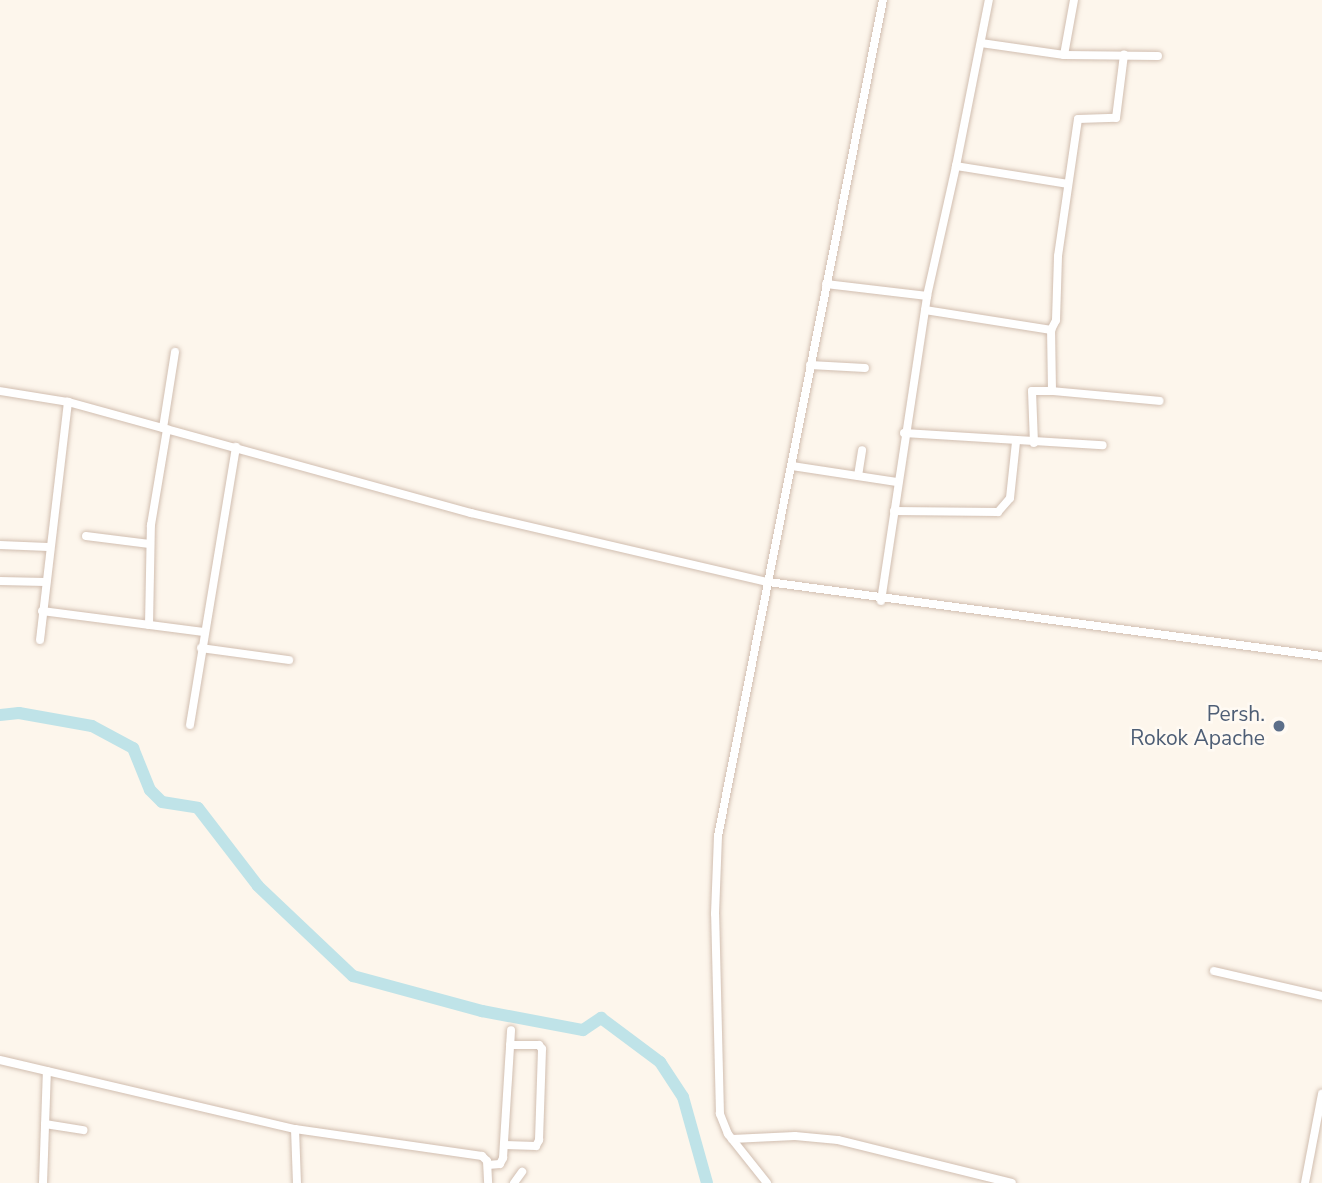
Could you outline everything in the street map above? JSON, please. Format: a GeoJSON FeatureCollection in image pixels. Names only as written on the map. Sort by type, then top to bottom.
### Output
{"type":"FeatureCollection","features":[{"type":"Feature","properties":{"kind":"street"},"geometry":{"type":"LineString","coordinates":[[767,1183],[732,1139],[720,1114],[715,867],[733,741],[792,466],[883,0]]}},
{"type":"Feature","properties":{"kind":"street"},"geometry":{"type":"LineString","coordinates":[[881,601],[904,433],[927,296],[989,0]]}},
{"type":"Feature","properties":{"kind":"street"},"geometry":{"type":"LineString","coordinates":[[1064,55],[1073,0]]}},
{"type":"Feature","properties":{"kind":"street"},"geometry":{"type":"LineString","coordinates":[[981,43],[1064,55],[1158,56]]}},
{"type":"Feature","properties":{"kind":"street"},"geometry":{"type":"LineString","coordinates":[[1052,391],[1051,330],[1056,320],[1058,256],[1079,117],[1111,122],[1116,118],[1124,55]]}},
{"type":"Feature","properties":{"kind":"street"},"geometry":{"type":"LineString","coordinates":[[956,166],[1069,184]]}},
{"type":"Feature","properties":{"kind":"street"},"geometry":{"type":"LineString","coordinates":[[826,284],[927,296]]}},
{"type":"Feature","properties":{"kind":"street"},"geometry":{"type":"LineString","coordinates":[[925,310],[1051,330]]}},
{"type":"Feature","properties":{"kind":"street"},"geometry":{"type":"LineString","coordinates":[[149,625],[149,544],[175,352]]}},
{"type":"Feature","properties":{"kind":"street"},"geometry":{"type":"LineString","coordinates":[[810,365],[865,368]]}},
{"type":"Feature","properties":{"kind":"street"},"geometry":{"type":"LineString","coordinates":[[0,391],[68,402],[471,513],[768,582],[881,601],[1322,656]]}},
{"type":"Feature","properties":{"kind":"street"},"geometry":{"type":"LineString","coordinates":[[1034,443],[1032,391],[1160,401]]}},
{"type":"Feature","properties":{"kind":"street"},"geometry":{"type":"LineString","coordinates":[[40,640],[48,547],[68,402]]}},
{"type":"Feature","properties":{"kind":"street"},"geometry":{"type":"LineString","coordinates":[[904,433],[1016,442],[1103,445]]}},
{"type":"Feature","properties":{"kind":"street"},"geometry":{"type":"LineString","coordinates":[[894,511],[999,512],[1010,498],[1016,442]]}},
{"type":"Feature","properties":{"kind":"street"},"geometry":{"type":"LineString","coordinates":[[190,725],[236,447]]}},
{"type":"Feature","properties":{"kind":"street"},"geometry":{"type":"LineString","coordinates":[[859,476],[862,450]]}},
{"type":"Feature","properties":{"kind":"street"},"geometry":{"type":"LineString","coordinates":[[792,466],[897,482]]}},
{"type":"Feature","properties":{"kind":"street"},"geometry":{"type":"LineString","coordinates":[[86,536],[149,544]]}},
{"type":"Feature","properties":{"kind":"street"},"geometry":{"type":"LineString","coordinates":[[0,545],[48,547]]}},
{"type":"Feature","properties":{"kind":"street"},"geometry":{"type":"LineString","coordinates":[[0,580],[45,582]]}},
{"type":"Feature","properties":{"kind":"street"},"geometry":{"type":"LineString","coordinates":[[42,611],[204,632]]}},
{"type":"Feature","properties":{"kind":"street"},"geometry":{"type":"LineString","coordinates":[[201,648],[289,660]]}},
{"type":"Feature","properties":{"kind":"street"},"geometry":{"type":"LineString","coordinates":[[1214,971],[1322,996]]}},
{"type":"Feature","properties":{"kind":"street"},"geometry":{"type":"LineString","coordinates":[[488,1165],[502,1163],[511,1030]]}},
{"type":"Feature","properties":{"kind":"street"},"geometry":{"type":"LineString","coordinates":[[505,1145],[536,1146],[539,1140],[542,1047],[510,1045]]}},
{"type":"Feature","properties":{"kind":"street"},"geometry":{"type":"LineString","coordinates":[[0,1060],[295,1129],[482,1156],[488,1165],[488,1183]]}},
{"type":"Feature","properties":{"kind":"street"},"geometry":{"type":"LineString","coordinates":[[43,1183],[47,1071]]}},
{"type":"Feature","properties":{"kind":"street"},"geometry":{"type":"LineString","coordinates":[[1305,1183],[1322,1094]]}},
{"type":"Feature","properties":{"kind":"street"},"geometry":{"type":"LineString","coordinates":[[45,1124],[83,1130]]}},
{"type":"Feature","properties":{"kind":"street"},"geometry":{"type":"LineString","coordinates":[[295,1129],[297,1183]]}},
{"type":"Feature","properties":{"kind":"street"},"geometry":{"type":"LineString","coordinates":[[732,1139],[795,1136],[838,1140],[1012,1183]]}},
{"type":"Feature","properties":{"kind":"street"},"geometry":{"type":"LineString","coordinates":[[514,1183],[522,1172]]}},
{"type":"Feature","properties":{"kind":"waterway"},"geometry":{"type":"LineString","coordinates":[[0,715],[19,713],[92,726],[133,748],[150,790],[162,802],[198,808],[258,886],[353,976],[482,1011],[583,1030],[601,1018],[660,1062],[683,1097],[707,1183]]}},
{"type":"Feature","properties":{"kind":"place","name":"Persh. Rokok Apache"},"geometry":{"type":"Point","coordinates":[1279,726]}}]}
